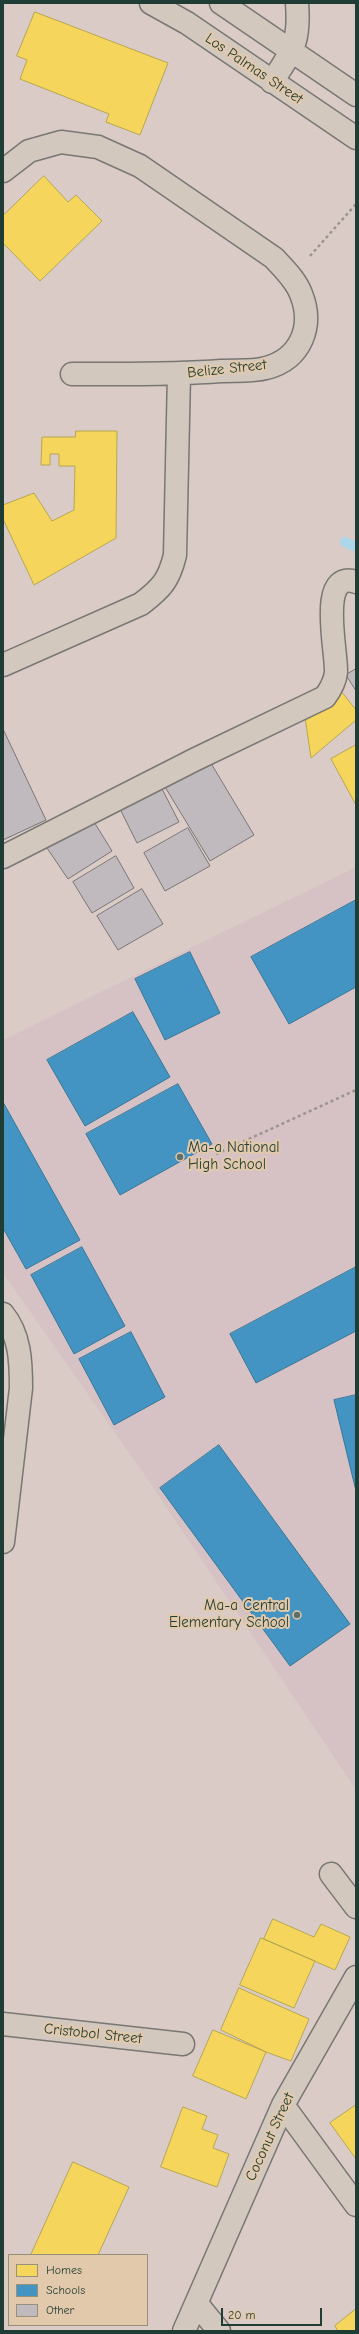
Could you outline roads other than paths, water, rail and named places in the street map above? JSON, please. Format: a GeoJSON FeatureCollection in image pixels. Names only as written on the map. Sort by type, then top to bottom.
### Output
{"type":"FeatureCollection","features":[{"type":"Feature","properties":{"kind":"street","name":"Los Palmas Street"},"geometry":{"type":"LineString","coordinates":[[151,3],[187,23],[356,138]]}},
{"type":"Feature","properties":{"kind":"street"},"geometry":{"type":"LineString","coordinates":[[221,3],[356,95]]}},
{"type":"Feature","properties":{"kind":"street"},"geometry":{"type":"LineString","coordinates":[[272,82],[292,51],[298,31],[296,3]]}},
{"type":"Feature","properties":{"kind":"street","name":"Belize Street"},"geometry":{"type":"LineString","coordinates":[[3,171],[29,151],[60,142],[98,147],[140,166],[274,258],[292,277],[301,294],[307,314],[305,333],[297,349],[286,360],[266,368],[179,374],[176,555],[170,576],[158,592],[141,604],[3,665]]}},
{"type":"Feature","properties":{"kind":"street"},"geometry":{"type":"LineString","coordinates":[[72,374],[179,374]]}},
{"type":"Feature","properties":{"kind":"street"},"geometry":{"type":"LineString","coordinates":[[3,857],[196,759],[325,697],[331,689],[336,671],[332,597],[338,584],[344,580],[356,582]]}},
{"type":"Feature","properties":{"kind":"street"},"geometry":{"type":"LineString","coordinates":[[3,1314],[17,1339],[21,1363],[21,1388],[3,1542]]}},
{"type":"Feature","properties":{"kind":"street"},"geometry":{"type":"LineString","coordinates":[[331,1874],[356,1907]]}},
{"type":"Feature","properties":{"kind":"street","name":"Coconut Street"},"geometry":{"type":"LineString","coordinates":[[184,2331],[283,2105],[356,1977]]}},
{"type":"Feature","properties":{"kind":"street","name":"Cristobol Street"},"geometry":{"type":"LineString","coordinates":[[3,2024],[183,2044]]}},
{"type":"Feature","properties":{"kind":"street"},"geometry":{"type":"LineString","coordinates":[[283,2105],[356,2205]]}},
{"type":"Feature","properties":{"kind":"street"},"geometry":{"type":"LineString","coordinates":[[197,2304],[219,2331]]}},
{"type":"Feature","properties":{"kind":"waterway"},"geometry":{"type":"LineString","coordinates":[[345,542],[356,547]]}},
{"type":"Feature","properties":{"kind":"place","name":"Ma-a National High School"},"geometry":{"type":"Point","coordinates":[180,1157]}},
{"type":"Feature","properties":{"kind":"place","name":"Ma-a Central Elementary School"},"geometry":{"type":"Point","coordinates":[297,1615]}}]}
